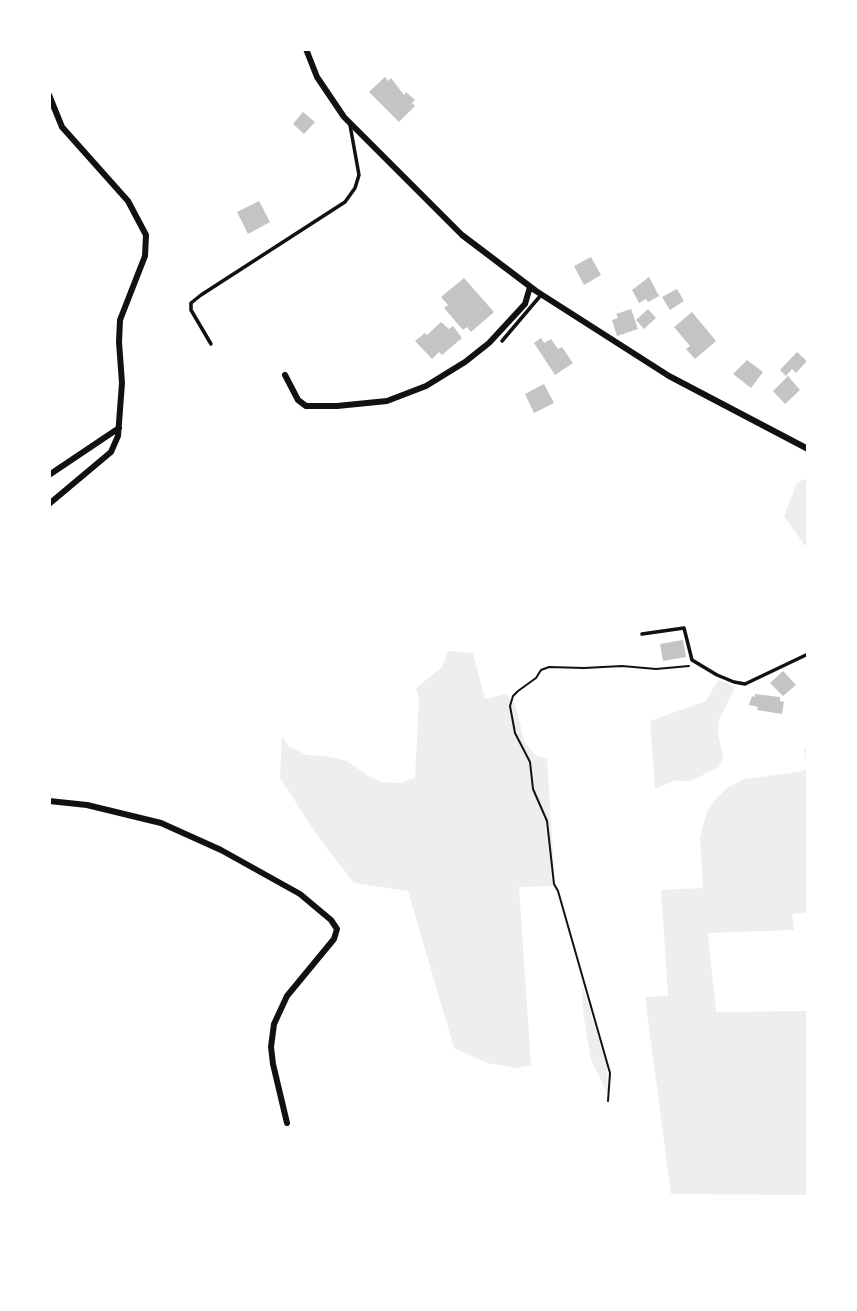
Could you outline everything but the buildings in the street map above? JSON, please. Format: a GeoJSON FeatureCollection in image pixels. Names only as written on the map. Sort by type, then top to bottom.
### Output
{"type":"FeatureCollection","features":[{"type":"Feature","properties":{"kind":"street"},"geometry":{"type":"LineString","coordinates":[[306,49],[327,94],[350,124],[462,235],[541,295],[669,376],[808,449]]}},
{"type":"Feature","properties":{"kind":"street"},"geometry":{"type":"LineString","coordinates":[[49,95],[62,127],[128,201],[146,235],[145,256],[120,320],[122,383],[119,428],[111,452],[49,504]]}},
{"type":"Feature","properties":{"kind":"street"},"geometry":{"type":"LineString","coordinates":[[285,375],[298,400],[306,406],[387,401],[426,386],[465,362],[489,343],[525,304],[530,287]]}},
{"type":"Feature","properties":{"kind":"street"},"geometry":{"type":"LineString","coordinates":[[49,475],[119,428]]}},
{"type":"Feature","properties":{"kind":"street"},"geometry":{"type":"LineString","coordinates":[[49,801],[87,805],[161,823],[221,850],[300,894],[331,920],[337,929],[334,939],[287,996],[274,1024],[271,1046],[273,1064],[287,1122]]}},
{"type":"Feature","properties":{"kind":"lane"},"geometry":{"type":"LineString","coordinates":[[211,344],[191,310],[191,303],[345,202],[355,188],[359,175],[350,124]]}},
{"type":"Feature","properties":{"kind":"lane"},"geometry":{"type":"LineString","coordinates":[[502,341],[541,295]]}},
{"type":"Feature","properties":{"kind":"lane"},"geometry":{"type":"LineString","coordinates":[[642,634],[684,628],[692,660],[734,682],[745,684],[808,654]]}},
{"type":"Feature","properties":{"kind":"path"},"geometry":{"type":"LineString","coordinates":[[608,1101],[610,1073],[554,884],[547,821],[533,789],[530,762],[515,733],[510,706],[518,691],[536,678],[541,670],[549,667],[622,666],[656,669],[701,665]]}},
{"type":"Feature","properties":{"kind":"shaded area"},"geometry":{"type":"Polygon","coordinates":[[[808,480],[808,550],[784,516],[797,483],[808,480]]]}},
{"type":"Feature","properties":{"kind":"shaded area"},"geometry":{"type":"Polygon","coordinates":[[[448,651],[473,653],[485,699],[506,694],[516,706],[524,741],[535,755],[547,759],[555,886],[519,887],[531,1065],[517,1068],[487,1063],[454,1048],[408,891],[354,883],[319,838],[280,778],[282,736],[289,747],[307,755],[347,761],[381,782],[401,783],[415,778],[419,698],[416,688],[442,667],[448,651]]]}},
{"type":"Feature","properties":{"kind":"shaded area"},"geometry":{"type":"Polygon","coordinates":[[[718,680],[735,687],[719,720],[718,732],[723,758],[719,767],[689,782],[676,780],[655,789],[650,721],[706,701],[718,680]]]}},
{"type":"Feature","properties":{"kind":"shaded area"},"geometry":{"type":"Polygon","coordinates":[[[808,743],[808,912],[792,914],[794,930],[708,933],[716,1012],[808,1011],[808,1195],[671,1194],[645,997],[668,996],[661,890],[703,888],[700,838],[706,814],[714,801],[727,788],[744,779],[807,769],[804,748],[808,743]]]}},
{"type":"Feature","properties":{"kind":"shaded area"},"geometry":{"type":"Polygon","coordinates":[[[582,984],[607,1067],[608,1094],[591,1060],[583,1011],[582,984]]]}}]}
